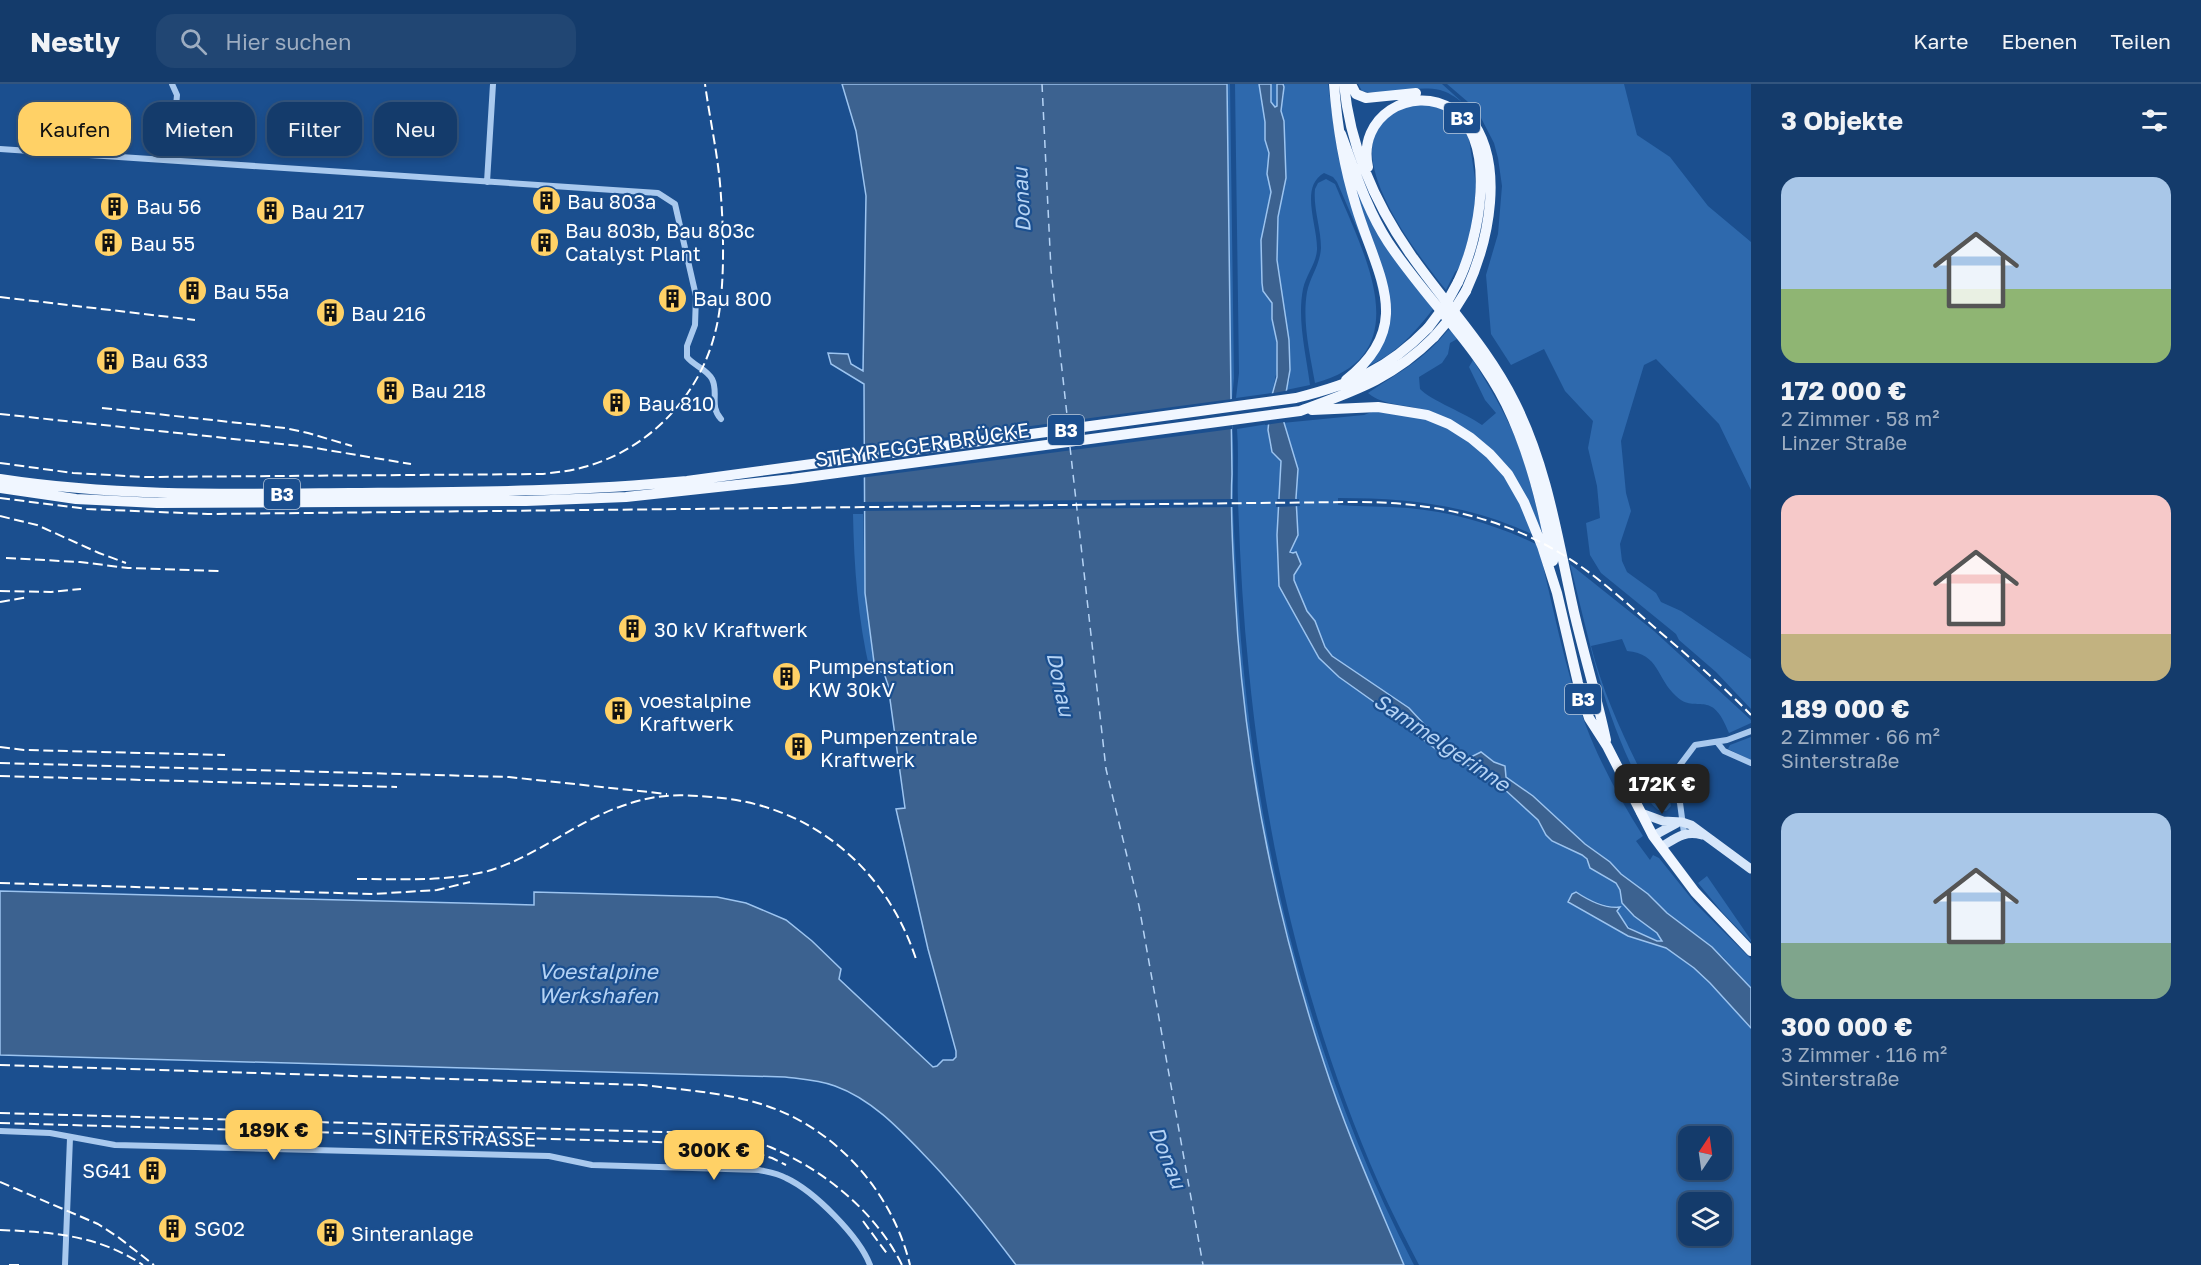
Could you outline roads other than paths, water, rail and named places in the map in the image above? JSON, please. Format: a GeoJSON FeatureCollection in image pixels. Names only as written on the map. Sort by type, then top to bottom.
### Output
{"type":"FeatureCollection","features":[{"type":"Feature","properties":{"kind":"main road","name":"B3"},"geometry":{"type":"LineString","coordinates":[[1334,84],[1341,134],[1372,214],[1418,285],[1470,347],[1506,405],[1532,473],[1552,554],[1557,593]]}},
{"type":"Feature","properties":{"kind":"main road","name":"B3"},"geometry":{"type":"LineString","coordinates":[[1344,84],[1353,135],[1361,162],[1383,210],[1411,256],[1492,362],[1514,400],[1528,431],[1546,484],[1578,631],[1607,746]]}},
{"type":"Feature","properties":{"kind":"main road","name":"B3"},"geometry":{"type":"LineString","coordinates":[[1339,391],[1369,385],[1392,372],[1412,357],[1431,332],[1449,318],[1462,286],[1481,252],[1489,210],[1490,186],[1488,160],[1478,130],[1466,112],[1457,104],[1439,95],[1422,93],[1366,98],[1356,94],[1351,84]]}},
{"type":"Feature","properties":{"kind":"main road","name":"B3"},"geometry":{"type":"LineString","coordinates":[[1374,190],[1366,148],[1370,130],[1382,114],[1398,103],[1421,99],[1445,105],[1458,114],[1469,128],[1476,148],[1480,195],[1474,238],[1462,286]]}},
{"type":"Feature","properties":{"kind":"main road"},"geometry":{"type":"LineString","coordinates":[[1339,391],[1374,353],[1383,331],[1386,306],[1382,281],[1347,177],[1341,134]]}},
{"type":"Feature","properties":{"kind":"main road","name":"STEYREGGER BRÜCKE"},"geometry":{"type":"LineString","coordinates":[[0,488],[76,499],[157,503],[491,501],[626,496],[792,479],[1300,411],[1339,391]]}},
{"type":"Feature","properties":{"kind":"main road","name":"STEYREGGER BRÜCKE"},"geometry":{"type":"LineString","coordinates":[[0,479],[78,490],[157,494],[524,491],[624,487],[1248,406],[1339,391]]}},
{"type":"Feature","properties":{"kind":"main road","name":"B3"},"geometry":{"type":"LineString","coordinates":[[1300,411],[1378,407],[1414,412],[1449,424],[1481,446],[1508,474],[1524,502],[1542,546],[1557,593],[1589,718],[1607,746],[1653,836],[1708,907],[1751,951]]}},
{"type":"Feature","properties":{"kind":"street"},"geometry":{"type":"LineString","coordinates":[[171,160],[177,95],[172,84]]}},
{"type":"Feature","properties":{"kind":"street"},"geometry":{"type":"LineString","coordinates":[[487,182],[493,84]]}},
{"type":"Feature","properties":{"kind":"street"},"geometry":{"type":"LineString","coordinates":[[0,149],[658,193],[675,204],[696,296],[695,325],[687,346],[687,357],[711,376],[714,384],[713,405],[721,419]]}},
{"type":"Feature","properties":{"kind":"street"},"geometry":{"type":"LineString","coordinates":[[1684,833],[1680,807],[1671,781],[1672,774],[1695,745],[1717,742],[1751,731]]}},
{"type":"Feature","properties":{"kind":"street"},"geometry":{"type":"LineString","coordinates":[[1717,742],[1724,751],[1751,763]]}},
{"type":"Feature","properties":{"kind":"street"},"geometry":{"type":"LineString","coordinates":[[1641,813],[1663,820],[1682,822],[1708,837],[1751,870]]}},
{"type":"Feature","properties":{"kind":"street"},"geometry":{"type":"LineString","coordinates":[[1653,836],[1682,822]]}},
{"type":"Feature","properties":{"kind":"street"},"geometry":{"type":"LineString","coordinates":[[1661,847],[1684,833],[1694,832],[1708,837]]}},
{"type":"Feature","properties":{"kind":"street","name":"SINTERSTRASSE"},"geometry":{"type":"LineString","coordinates":[[0,1131],[50,1134],[115,1145],[549,1156],[592,1165],[759,1170],[776,1173],[802,1188],[844,1225],[863,1250],[870,1265]]}},
{"type":"Feature","properties":{"kind":"street"},"geometry":{"type":"LineString","coordinates":[[65,1265],[70,1138]]}},
{"type":"Feature","properties":{"kind":"water"},"geometry":{"type":"Polygon","coordinates":[[[842,84],[1227,84],[1232,533],[1239,652],[1253,771],[1276,889],[1306,1006],[1342,1114],[1404,1265],[1016,1265],[954,1187],[887,1118],[849,1092],[810,1080],[785,1077],[0,1055],[0,891],[534,905],[534,892],[717,897],[746,903],[786,920],[812,941],[841,969],[839,979],[933,1067],[943,1060],[953,1060],[956,1057],[928,949],[896,809],[905,808],[888,685],[884,673],[875,670],[865,593],[864,384],[831,364],[828,353],[848,354],[851,364],[863,371],[866,196],[856,131],[842,84]]]}},
{"type":"Feature","properties":{"kind":"water","name":"Sammelgerinne"},"geometry":{"type":"Polygon","coordinates":[[[1259,84],[1271,84],[1271,102],[1275,107],[1277,106],[1277,84],[1283,84],[1284,87],[1281,111],[1284,121],[1286,178],[1278,217],[1277,260],[1289,340],[1290,370],[1282,416],[1298,469],[1296,498],[1298,535],[1290,552],[1296,552],[1301,564],[1294,575],[1294,580],[1307,611],[1315,621],[1325,647],[1332,656],[1409,708],[1436,737],[1464,755],[1471,757],[1481,752],[1494,762],[1505,766],[1506,777],[1533,796],[1585,844],[1610,862],[1667,913],[1712,947],[1751,988],[1751,1028],[1710,983],[1666,948],[1628,936],[1568,902],[1572,894],[1576,892],[1591,901],[1620,907],[1617,911],[1628,928],[1662,941],[1657,933],[1634,916],[1622,903],[1620,890],[1616,883],[1590,868],[1587,859],[1582,855],[1552,841],[1538,820],[1491,777],[1437,750],[1339,677],[1319,658],[1279,586],[1277,535],[1281,461],[1272,452],[1268,430],[1271,399],[1277,377],[1277,342],[1272,319],[1272,303],[1263,291],[1262,283],[1261,240],[1271,192],[1267,174],[1269,153],[1265,140],[1265,122],[1259,84]]]}},
{"type":"Feature","properties":{"kind":"railway"},"geometry":{"type":"LineString","coordinates":[[0,463],[73,473],[145,477],[543,474],[584,467],[629,448],[667,418],[683,399],[697,379],[715,333],[721,302],[722,213],[705,84]]}},
{"type":"Feature","properties":{"kind":"railway"},"geometry":{"type":"LineString","coordinates":[[0,297],[195,320]]}},
{"type":"Feature","properties":{"kind":"railway"},"geometry":{"type":"LineString","coordinates":[[102,408],[285,428],[352,446]]}},
{"type":"Feature","properties":{"kind":"railway"},"geometry":{"type":"LineString","coordinates":[[0,414],[309,447],[411,464]]}},
{"type":"Feature","properties":{"kind":"railway"},"geometry":{"type":"LineString","coordinates":[[0,498],[87,509],[208,514],[1350,502],[1405,504],[1485,520],[1511,529],[1560,553],[1585,569],[1620,597],[1704,670],[1751,715]]}},
{"type":"Feature","properties":{"kind":"railway"},"geometry":{"type":"LineString","coordinates":[[0,516],[37,525],[126,563]]}},
{"type":"Feature","properties":{"kind":"railway"},"geometry":{"type":"LineString","coordinates":[[6,558],[80,562],[128,568],[219,571]]}},
{"type":"Feature","properties":{"kind":"railway"},"geometry":{"type":"LineString","coordinates":[[0,591],[51,592],[81,589]]}},
{"type":"Feature","properties":{"kind":"railway"},"geometry":{"type":"LineString","coordinates":[[0,602],[28,597]]}},
{"type":"Feature","properties":{"kind":"railway"},"geometry":{"type":"LineString","coordinates":[[0,747],[24,750],[225,755]]}},
{"type":"Feature","properties":{"kind":"railway"},"geometry":{"type":"LineString","coordinates":[[0,763],[509,777],[667,794]]}},
{"type":"Feature","properties":{"kind":"railway"},"geometry":{"type":"LineString","coordinates":[[0,776],[397,787]]}},
{"type":"Feature","properties":{"kind":"railway"},"geometry":{"type":"LineString","coordinates":[[357,879],[456,877],[488,871],[523,857],[605,813],[645,799],[687,795],[747,802],[781,813],[812,827],[840,847],[865,870],[886,898],[904,928],[917,962]]}},
{"type":"Feature","properties":{"kind":"railway"},"geometry":{"type":"LineString","coordinates":[[0,883],[373,894],[437,890],[470,882]]}},
{"type":"Feature","properties":{"kind":"railway"},"geometry":{"type":"LineString","coordinates":[[0,1065],[643,1085],[732,1097],[788,1114],[813,1128],[836,1146],[856,1165],[890,1212],[910,1265]]}},
{"type":"Feature","properties":{"kind":"railway"},"geometry":{"type":"LineString","coordinates":[[0,1113],[678,1132],[732,1136],[757,1142],[790,1156],[829,1180],[863,1210],[878,1227],[902,1265]]}},
{"type":"Feature","properties":{"kind":"railway"},"geometry":{"type":"LineString","coordinates":[[0,1123],[726,1144]]}},
{"type":"Feature","properties":{"kind":"railway"},"geometry":{"type":"LineString","coordinates":[[727,1144],[772,1158],[786,1165]]}},
{"type":"Feature","properties":{"kind":"railway"},"geometry":{"type":"LineString","coordinates":[[0,1182],[98,1224],[154,1265]]}},
{"type":"Feature","properties":{"kind":"railway"},"geometry":{"type":"LineString","coordinates":[[863,1221],[888,1255]]}},
{"type":"Feature","properties":{"kind":"railway"},"geometry":{"type":"LineString","coordinates":[[0,1230],[56,1234],[92,1241],[109,1247],[143,1265]]}},
{"type":"Feature","properties":{"kind":"railway"},"geometry":{"type":"LineString","coordinates":[[9,1265],[21,1265]]}},
{"type":"Feature","properties":{"kind":"place","name":"Bau 803a"},"geometry":{"type":"Point","coordinates":[546,201]}},
{"type":"Feature","properties":{"kind":"place","name":"Bau 56"},"geometry":{"type":"Point","coordinates":[115,206]}},
{"type":"Feature","properties":{"kind":"place","name":"Bau 217"},"geometry":{"type":"Point","coordinates":[270,211]}},
{"type":"Feature","properties":{"kind":"place","name":"Bau 803b, Bau 803c Catalyst Plant"},"geometry":{"type":"Point","coordinates":[544,242]}},
{"type":"Feature","properties":{"kind":"place","name":"Bau 55"},"geometry":{"type":"Point","coordinates":[109,243]}},
{"type":"Feature","properties":{"kind":"place","name":"Bau 55a"},"geometry":{"type":"Point","coordinates":[192,291]}},
{"type":"Feature","properties":{"kind":"place","name":"Bau 800"},"geometry":{"type":"Point","coordinates":[672,298]}},
{"type":"Feature","properties":{"kind":"place","name":"Bau 216"},"geometry":{"type":"Point","coordinates":[330,313]}},
{"type":"Feature","properties":{"kind":"place","name":"Bau 633"},"geometry":{"type":"Point","coordinates":[110,360]}},
{"type":"Feature","properties":{"kind":"place","name":"Bau 218"},"geometry":{"type":"Point","coordinates":[390,390]}},
{"type":"Feature","properties":{"kind":"place","name":"Bau 810"},"geometry":{"type":"Point","coordinates":[617,403]}},
{"type":"Feature","properties":{"kind":"place","name":"30 kV Kraftwerk"},"geometry":{"type":"Point","coordinates":[633,629]}},
{"type":"Feature","properties":{"kind":"place","name":"Pumpenstation KW 30kV"},"geometry":{"type":"Point","coordinates":[787,677]}},
{"type":"Feature","properties":{"kind":"place","name":"voestalpine Kraftwerk"},"geometry":{"type":"Point","coordinates":[618,711]}},
{"type":"Feature","properties":{"kind":"place","name":"Pumpenzentrale Kraftwerk"},"geometry":{"type":"Point","coordinates":[799,747]}},
{"type":"Feature","properties":{"kind":"place","name":"SG41"},"geometry":{"type":"Point","coordinates":[152,1170]}},
{"type":"Feature","properties":{"kind":"place","name":"SG02"},"geometry":{"type":"Point","coordinates":[173,1228]}},
{"type":"Feature","properties":{"kind":"place","name":"Sinteranlage"},"geometry":{"type":"Point","coordinates":[330,1233]}},
{"type":"Feature","properties":{"kind":"water label","name":"Donau"},"geometry":{"type":"Point","coordinates":[1021,200]}},
{"type":"Feature","properties":{"kind":"water label","name":"Donau"},"geometry":{"type":"Point","coordinates":[1061,684]}},
{"type":"Feature","properties":{"kind":"water label","name":"Voestalpine Werkshafen"},"geometry":{"type":"Point","coordinates":[598,983]}},
{"type":"Feature","properties":{"kind":"water label","name":"Donau"},"geometry":{"type":"Point","coordinates":[1168,1157]}}]}
